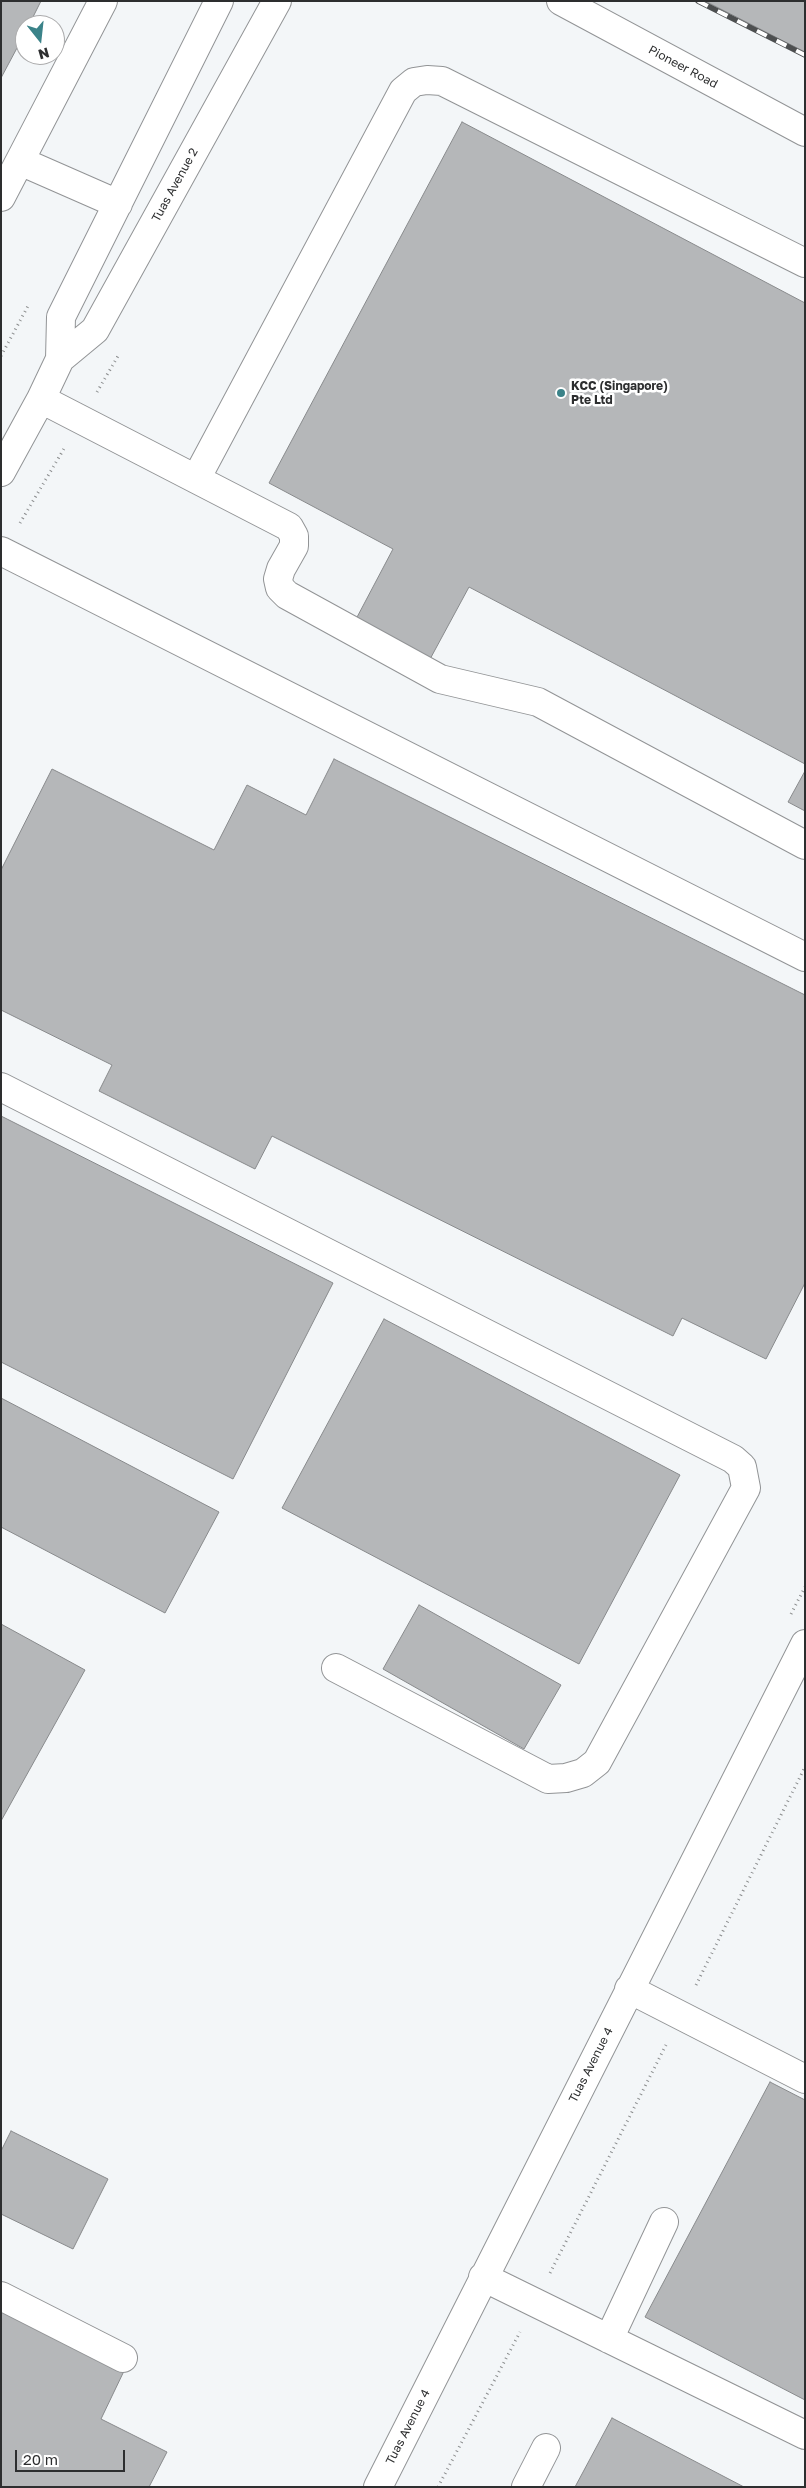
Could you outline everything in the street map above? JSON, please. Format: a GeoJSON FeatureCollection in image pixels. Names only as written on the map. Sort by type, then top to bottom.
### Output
{"type":"FeatureCollection","features":[{"type":"Feature","properties":{"kind":"street"},"geometry":{"type":"LineString","coordinates":[[1,197],[103,1]]}},
{"type":"Feature","properties":{"kind":"street","name":"Tuas Avenue 2"},"geometry":{"type":"LineString","coordinates":[[1,472],[41,399],[60,359],[62,317],[219,1]]}},
{"type":"Feature","properties":{"kind":"street","name":"Tuas Avenue 2"},"geometry":{"type":"LineString","coordinates":[[60,359],[95,330],[277,1]]}},
{"type":"Feature","properties":{"kind":"street","name":"Pioneer Road"},"geometry":{"type":"LineString","coordinates":[[561,1],[805,132]]}},
{"type":"Feature","properties":{"kind":"street"},"geometry":{"type":"LineString","coordinates":[[196,480],[403,91],[414,82],[427,80],[442,81],[805,263]]}},
{"type":"Feature","properties":{"kind":"street"},"geometry":{"type":"LineString","coordinates":[[20,161],[118,204]]}},
{"type":"Feature","properties":{"kind":"street"},"geometry":{"type":"LineString","coordinates":[[41,399],[289,527],[294,536],[294,546],[281,569],[278,579],[280,588],[287,595],[440,679],[538,702],[805,845]]}},
{"type":"Feature","properties":{"kind":"street"},"geometry":{"type":"LineString","coordinates":[[1,551],[805,957]]}},
{"type":"Feature","properties":{"kind":"street"},"geometry":{"type":"LineString","coordinates":[[1,1087],[724,1454],[742,1467],[746,1488],[597,1762],[583,1773],[566,1778],[548,1779],[336,1668]]}},
{"type":"Feature","properties":{"kind":"street","name":"Tuas Avenue 4"},"geometry":{"type":"LineString","coordinates":[[378,2487],[805,1644]]}},
{"type":"Feature","properties":{"kind":"street"},"geometry":{"type":"LineString","coordinates":[[629,1989],[805,2079]]}},
{"type":"Feature","properties":{"kind":"street"},"geometry":{"type":"LineString","coordinates":[[609,2339],[664,2222]]}},
{"type":"Feature","properties":{"kind":"street"},"geometry":{"type":"LineString","coordinates":[[483,2278],[805,2435]]}},
{"type":"Feature","properties":{"kind":"street"},"geometry":{"type":"LineString","coordinates":[[1,2296],[123,2358]]}},
{"type":"Feature","properties":{"kind":"street"},"geometry":{"type":"LineString","coordinates":[[526,2487],[546,2448]]}},
{"type":"Feature","properties":{"kind":"path"},"geometry":{"type":"LineString","coordinates":[[438,2487],[535,2303],[805,1767]]}},
{"type":"Feature","properties":{"kind":"building"},"geometry":{"type":"Polygon","coordinates":[[[1,1],[41,1],[34,15],[15,15],[15,52],[1,78],[1,1]]]}},
{"type":"Feature","properties":{"kind":"building"},"geometry":{"type":"Polygon","coordinates":[[[705,1],[805,1],[805,52],[705,1]]]}},
{"type":"Feature","properties":{"kind":"building","name":"KCC (Singapore) Pte Ltd"},"geometry":{"type":"Polygon","coordinates":[[[462,122],[805,303],[805,764],[469,587],[429,661],[355,621],[393,549],[269,483],[462,122]]]}},
{"type":"Feature","properties":{"kind":"building"},"geometry":{"type":"Polygon","coordinates":[[[334,759],[805,995],[805,1283],[766,1359],[682,1318],[673,1336],[272,1136],[255,1169],[99,1091],[112,1065],[1,1010],[1,870],[52,769],[214,850],[247,785],[306,815],[334,759]]]}},
{"type":"Feature","properties":{"kind":"building"},"geometry":{"type":"Polygon","coordinates":[[[805,771],[805,811],[788,802],[805,771]]]}},
{"type":"Feature","properties":{"kind":"building"},"geometry":{"type":"Polygon","coordinates":[[[1,1116],[333,1283],[233,1479],[1,1362],[1,1116]]]}},
{"type":"Feature","properties":{"kind":"building"},"geometry":{"type":"Polygon","coordinates":[[[384,1319],[680,1475],[579,1664],[282,1508],[384,1319]]]}},
{"type":"Feature","properties":{"kind":"building"},"geometry":{"type":"Polygon","coordinates":[[[1,1398],[219,1512],[165,1613],[1,1527],[1,1398]]]}},
{"type":"Feature","properties":{"kind":"building"},"geometry":{"type":"Polygon","coordinates":[[[419,1605],[561,1685],[524,1749],[383,1669],[419,1605]]]}},
{"type":"Feature","properties":{"kind":"building"},"geometry":{"type":"Polygon","coordinates":[[[1,1624],[85,1670],[1,1821],[1,1624]]]}},
{"type":"Feature","properties":{"kind":"building"},"geometry":{"type":"Polygon","coordinates":[[[770,2082],[805,2100],[805,2400],[645,2317],[770,2082]]]}},
{"type":"Feature","properties":{"kind":"building"},"geometry":{"type":"Polygon","coordinates":[[[11,2131],[108,2179],[73,2249],[1,2214],[1,2151],[11,2131]]]}},
{"type":"Feature","properties":{"kind":"building"},"geometry":{"type":"Polygon","coordinates":[[[1,2309],[124,2371],[101,2419],[167,2452],[149,2487],[1,2487],[1,2309]]]}},
{"type":"Feature","properties":{"kind":"building"},"geometry":{"type":"Polygon","coordinates":[[[612,2418],[744,2487],[575,2487],[612,2418]]]}},
{"type":"Feature","properties":{"kind":"railway"},"geometry":{"type":"LineString","coordinates":[[698,1],[805,55]]}},
{"type":"Feature","properties":{"kind":"place","name":"KCC (Singapore) Pte Ltd"},"geometry":{"type":"Point","coordinates":[561,393]}}]}
